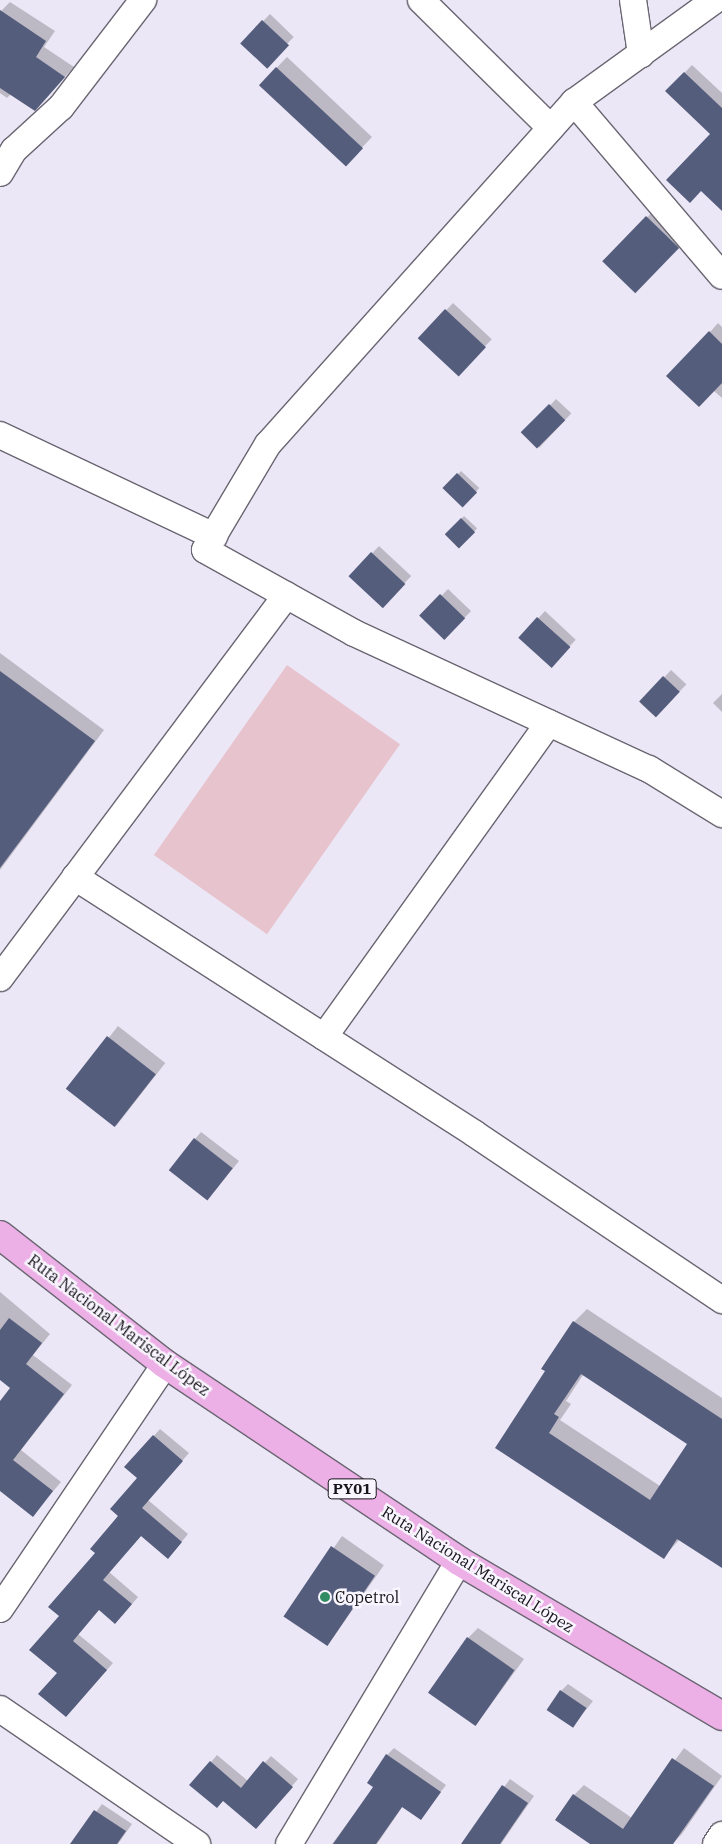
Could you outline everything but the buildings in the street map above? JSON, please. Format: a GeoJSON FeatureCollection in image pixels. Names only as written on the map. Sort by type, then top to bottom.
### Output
{"type":"FeatureCollection","features":[{"type":"Feature","properties":{"kind":"highway","name":"Ruta Nacional Mariscal López"},"geometry":{"type":"LineString","coordinates":[[0,1235],[165,1364],[459,1561],[722,1716]]}},
{"type":"Feature","properties":{"kind":"street"},"geometry":{"type":"LineString","coordinates":[[0,173],[7,145],[61,107],[143,0]]}},
{"type":"Feature","properties":{"kind":"street"},"geometry":{"type":"LineString","coordinates":[[421,0],[551,128]]}},
{"type":"Feature","properties":{"kind":"street"},"geometry":{"type":"LineString","coordinates":[[633,0],[641,54]]}},
{"type":"Feature","properties":{"kind":"street"},"geometry":{"type":"LineString","coordinates":[[716,0],[574,102],[268,444],[206,550],[354,633],[649,769],[722,814]]}},
{"type":"Feature","properties":{"kind":"street"},"geometry":{"type":"LineString","coordinates":[[574,102],[722,276]]}},
{"type":"Feature","properties":{"kind":"street"},"geometry":{"type":"LineString","coordinates":[[0,435],[214,536]]}},
{"type":"Feature","properties":{"kind":"street"},"geometry":{"type":"LineString","coordinates":[[0,978],[286,595]]}},
{"type":"Feature","properties":{"kind":"street"},"geometry":{"type":"LineString","coordinates":[[324,1037],[549,723]]}},
{"type":"Feature","properties":{"kind":"street"},"geometry":{"type":"LineString","coordinates":[[75,877],[475,1134],[722,1300]]}},
{"type":"Feature","properties":{"kind":"street"},"geometry":{"type":"LineString","coordinates":[[0,1609],[165,1364]]}},
{"type":"Feature","properties":{"kind":"street"},"geometry":{"type":"LineString","coordinates":[[289,1844],[459,1561]]}},
{"type":"Feature","properties":{"kind":"street"},"geometry":{"type":"LineString","coordinates":[[0,1710],[197,1844]]}},
{"type":"Feature","properties":{"kind":"street"},"geometry":{"type":"LineString","coordinates":[[716,1844],[722,1835]]}},
{"type":"Feature","properties":{"kind":"shaded area"},"geometry":{"type":"Polygon","coordinates":[[[287,665],[400,744],[267,934],[154,855],[287,665]]]}},
{"type":"Feature","properties":{"kind":"place","name":"Copetrol"},"geometry":{"type":"Point","coordinates":[325,1597]}}]}
